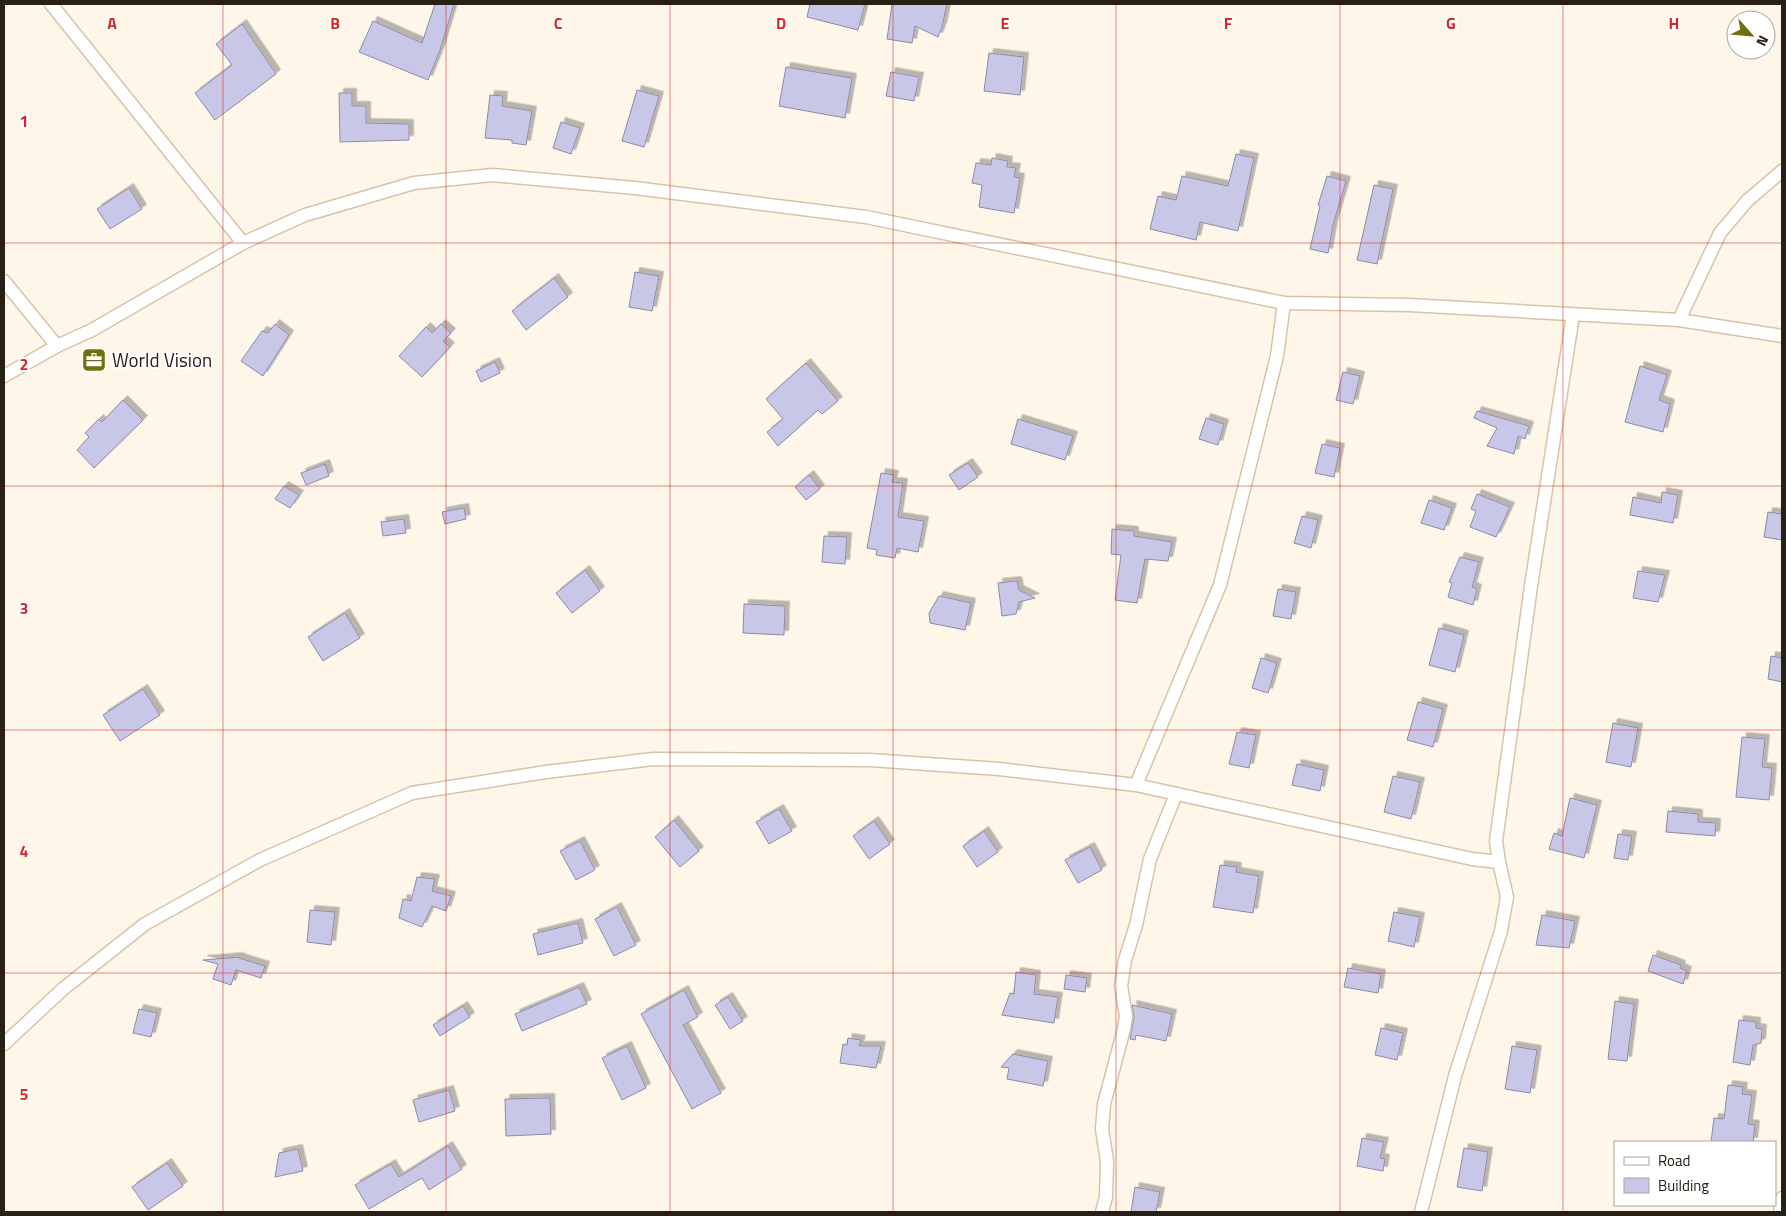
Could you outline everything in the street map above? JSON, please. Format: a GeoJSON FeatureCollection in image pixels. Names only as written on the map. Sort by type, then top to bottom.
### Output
{"type":"FeatureCollection","features":[{"type":"Feature","properties":{"kind":"street"},"geometry":{"type":"LineString","coordinates":[[51,4],[243,243]]}},
{"type":"Feature","properties":{"kind":"street"},"geometry":{"type":"LineString","coordinates":[[1679,320],[1720,233],[1747,201],[1782,171]]}},
{"type":"Feature","properties":{"kind":"street"},"geometry":{"type":"LineString","coordinates":[[4,376],[57,346],[92,330],[243,243],[305,215],[414,183],[492,174],[635,188],[866,217],[1284,303],[1409,306],[1679,320],[1782,336]]}},
{"type":"Feature","properties":{"kind":"street"},"geometry":{"type":"LineString","coordinates":[[4,281],[57,346]]}},
{"type":"Feature","properties":{"kind":"street"},"geometry":{"type":"LineString","coordinates":[[1136,785],[1220,585],[1277,356],[1284,303]]}},
{"type":"Feature","properties":{"kind":"street"},"geometry":{"type":"LineString","coordinates":[[1421,1212],[1455,1076],[1501,931],[1507,897],[1496,841],[1531,586],[1573,314]]}},
{"type":"Feature","properties":{"kind":"street"},"geometry":{"type":"LineString","coordinates":[[4,1044],[63,989],[145,924],[260,860],[412,793],[546,772],[653,759],[870,760],[999,769],[1136,785],[1472,859],[1499,862]]}},
{"type":"Feature","properties":{"kind":"street"},"geometry":{"type":"LineString","coordinates":[[1102,1212],[1106,1197],[1107,1161],[1102,1129],[1104,1104],[1126,1016],[1121,986],[1125,960],[1136,926],[1150,859],[1176,794]]}},
{"type":"Feature","properties":{"kind":"street"},"geometry":{"type":"LineString","coordinates":[[1780,1212],[1782,1198]]}},
{"type":"Feature","properties":{"kind":"building"},"geometry":{"type":"Polygon","coordinates":[[[435,4],[454,4],[440,50],[428,80],[359,52],[373,21],[422,43],[435,4]]]}},
{"type":"Feature","properties":{"kind":"building"},"geometry":{"type":"Polygon","coordinates":[[[810,4],[865,4],[858,30],[807,17],[810,4]]]}},
{"type":"Feature","properties":{"kind":"building"},"geometry":{"type":"Polygon","coordinates":[[[892,4],[947,4],[938,37],[915,26],[912,43],[887,39],[892,4]]]}},
{"type":"Feature","properties":{"kind":"building"},"geometry":{"type":"Polygon","coordinates":[[[242,24],[276,74],[215,120],[195,93],[232,65],[216,44],[242,24]]]}},
{"type":"Feature","properties":{"kind":"building"},"geometry":{"type":"Polygon","coordinates":[[[989,53],[1024,57],[1020,95],[984,91],[989,53]]]}},
{"type":"Feature","properties":{"kind":"building"},"geometry":{"type":"Polygon","coordinates":[[[786,67],[852,78],[845,118],[779,106],[786,67]]]}},
{"type":"Feature","properties":{"kind":"building"},"geometry":{"type":"Polygon","coordinates":[[[891,72],[919,77],[914,101],[886,96],[891,72]]]}},
{"type":"Feature","properties":{"kind":"building"},"geometry":{"type":"Polygon","coordinates":[[[637,90],[659,96],[644,147],[622,141],[637,90]]]}},
{"type":"Feature","properties":{"kind":"building"},"geometry":{"type":"Polygon","coordinates":[[[339,93],[352,93],[352,106],[366,106],[366,123],[409,124],[409,140],[340,142],[339,93]]]}},
{"type":"Feature","properties":{"kind":"building"},"geometry":{"type":"Polygon","coordinates":[[[490,95],[503,96],[502,106],[532,111],[526,145],[512,143],[512,140],[485,138],[490,95]]]}},
{"type":"Feature","properties":{"kind":"building"},"geometry":{"type":"Polygon","coordinates":[[[561,122],[580,128],[571,154],[553,148],[561,122]]]}},
{"type":"Feature","properties":{"kind":"building"},"geometry":{"type":"Polygon","coordinates":[[[1236,154],[1254,158],[1238,231],[1200,222],[1196,240],[1150,229],[1158,196],[1176,200],[1182,176],[1228,186],[1236,154]]]}},
{"type":"Feature","properties":{"kind":"building"},"geometry":{"type":"Polygon","coordinates":[[[992,158],[1008,161],[1007,167],[1016,168],[1014,177],[1020,178],[1014,213],[979,207],[982,185],[972,183],[976,163],[991,165],[992,158]]]}},
{"type":"Feature","properties":{"kind":"building"},"geometry":{"type":"Polygon","coordinates":[[[1327,176],[1346,181],[1333,225],[1328,253],[1310,249],[1320,206],[1318,205],[1327,176]]]}},
{"type":"Feature","properties":{"kind":"building"},"geometry":{"type":"Polygon","coordinates":[[[1374,185],[1393,189],[1377,264],[1357,260],[1374,185]]]}},
{"type":"Feature","properties":{"kind":"building"},"geometry":{"type":"Polygon","coordinates":[[[129,188],[142,209],[110,229],[97,209],[129,188]]]}},
{"type":"Feature","properties":{"kind":"building"},"geometry":{"type":"Polygon","coordinates":[[[635,272],[659,276],[652,311],[629,307],[635,272]]]}},
{"type":"Feature","properties":{"kind":"building"},"geometry":{"type":"Polygon","coordinates":[[[554,278],[568,297],[526,330],[512,311],[554,278]]]}},
{"type":"Feature","properties":{"kind":"building"},"geometry":{"type":"Polygon","coordinates":[[[275,324],[289,335],[263,376],[241,361],[262,331],[268,333],[275,324]]]}},
{"type":"Feature","properties":{"kind":"building"},"geometry":{"type":"Polygon","coordinates":[[[441,324],[451,333],[443,341],[450,347],[422,377],[399,356],[426,327],[432,333],[441,324]]]}},
{"type":"Feature","properties":{"kind":"building"},"geometry":{"type":"Polygon","coordinates":[[[495,362],[500,373],[481,382],[476,371],[495,362]]]}},
{"type":"Feature","properties":{"kind":"building"},"geometry":{"type":"Polygon","coordinates":[[[806,363],[838,401],[822,414],[818,410],[778,446],[767,432],[783,419],[766,399],[806,363]]]}},
{"type":"Feature","properties":{"kind":"building"},"geometry":{"type":"Polygon","coordinates":[[[1640,366],[1667,375],[1659,400],[1670,404],[1663,432],[1625,422],[1640,366]]]}},
{"type":"Feature","properties":{"kind":"building"},"geometry":{"type":"Polygon","coordinates":[[[1343,372],[1360,376],[1353,404],[1336,400],[1343,372]]]}},
{"type":"Feature","properties":{"kind":"building"},"geometry":{"type":"Polygon","coordinates":[[[123,400],[143,420],[94,468],[77,450],[89,437],[85,433],[99,419],[102,422],[123,400]]]}},
{"type":"Feature","properties":{"kind":"building"},"geometry":{"type":"Polygon","coordinates":[[[1477,411],[1529,426],[1525,439],[1518,436],[1514,454],[1487,446],[1497,428],[1474,418],[1477,411]]]}},
{"type":"Feature","properties":{"kind":"building"},"geometry":{"type":"Polygon","coordinates":[[[1206,418],[1224,424],[1218,445],[1199,439],[1206,418]]]}},
{"type":"Feature","properties":{"kind":"building"},"geometry":{"type":"Polygon","coordinates":[[[1018,419],[1073,436],[1065,460],[1011,444],[1018,419]]]}},
{"type":"Feature","properties":{"kind":"building"},"geometry":{"type":"Polygon","coordinates":[[[1322,444],[1340,448],[1334,477],[1315,473],[1322,444]]]}},
{"type":"Feature","properties":{"kind":"building"},"geometry":{"type":"Polygon","coordinates":[[[968,463],[978,477],[959,490],[949,475],[968,463]]]}},
{"type":"Feature","properties":{"kind":"building"},"geometry":{"type":"Polygon","coordinates":[[[325,464],[329,476],[306,485],[301,473],[325,464]]]}},
{"type":"Feature","properties":{"kind":"building"},"geometry":{"type":"Polygon","coordinates":[[[881,473],[894,475],[892,482],[903,483],[898,517],[924,521],[918,552],[897,548],[895,558],[876,555],[877,550],[867,548],[881,473]]]}},
{"type":"Feature","properties":{"kind":"building"},"geometry":{"type":"Polygon","coordinates":[[[809,475],[820,489],[806,500],[795,487],[809,475]]]}},
{"type":"Feature","properties":{"kind":"building"},"geometry":{"type":"Polygon","coordinates":[[[284,486],[299,495],[290,508],[275,499],[284,486]]]}},
{"type":"Feature","properties":{"kind":"building"},"geometry":{"type":"Polygon","coordinates":[[[1662,492],[1678,495],[1673,523],[1630,515],[1633,497],[1661,503],[1662,492]]]}},
{"type":"Feature","properties":{"kind":"building"},"geometry":{"type":"Polygon","coordinates":[[[1477,494],[1510,507],[1496,537],[1470,527],[1476,511],[1471,509],[1477,494]]]}},
{"type":"Feature","properties":{"kind":"building"},"geometry":{"type":"Polygon","coordinates":[[[1429,500],[1452,508],[1444,530],[1421,523],[1429,500]]]}},
{"type":"Feature","properties":{"kind":"building"},"geometry":{"type":"Polygon","coordinates":[[[464,508],[466,519],[445,524],[442,512],[464,508]]]}},
{"type":"Feature","properties":{"kind":"building"},"geometry":{"type":"Polygon","coordinates":[[[1768,512],[1782,514],[1782,540],[1764,537],[1768,512]]]}},
{"type":"Feature","properties":{"kind":"building"},"geometry":{"type":"Polygon","coordinates":[[[1302,516],[1318,520],[1311,548],[1294,543],[1302,516]]]}},
{"type":"Feature","properties":{"kind":"building"},"geometry":{"type":"Polygon","coordinates":[[[404,519],[406,533],[383,536],[381,522],[404,519]]]}},
{"type":"Feature","properties":{"kind":"building"},"geometry":{"type":"Polygon","coordinates":[[[1112,529],[1134,531],[1134,536],[1172,542],[1168,561],[1145,559],[1137,603],[1115,600],[1121,555],[1111,554],[1112,529]]]}},
{"type":"Feature","properties":{"kind":"building"},"geometry":{"type":"Polygon","coordinates":[[[824,536],[847,537],[845,564],[822,562],[824,536]]]}},
{"type":"Feature","properties":{"kind":"building"},"geometry":{"type":"Polygon","coordinates":[[[1460,557],[1479,562],[1472,587],[1477,589],[1473,605],[1448,597],[1452,583],[1449,582],[1460,557]]]}},
{"type":"Feature","properties":{"kind":"building"},"geometry":{"type":"Polygon","coordinates":[[[585,570],[600,591],[572,613],[556,593],[585,570]]]}},
{"type":"Feature","properties":{"kind":"building"},"geometry":{"type":"Polygon","coordinates":[[[1638,571],[1665,575],[1658,602],[1633,598],[1638,571]]]}},
{"type":"Feature","properties":{"kind":"building"},"geometry":{"type":"Polygon","coordinates":[[[1017,581],[1019,590],[1035,598],[1019,602],[1016,614],[1002,616],[998,583],[1017,581]]]}},
{"type":"Feature","properties":{"kind":"building"},"geometry":{"type":"Polygon","coordinates":[[[1278,589],[1296,592],[1291,619],[1273,616],[1278,589]]]}},
{"type":"Feature","properties":{"kind":"building"},"geometry":{"type":"Polygon","coordinates":[[[939,596],[971,603],[965,630],[930,623],[929,613],[939,596]]]}},
{"type":"Feature","properties":{"kind":"building"},"geometry":{"type":"Polygon","coordinates":[[[744,604],[785,606],[784,635],[743,633],[744,604]]]}},
{"type":"Feature","properties":{"kind":"building"},"geometry":{"type":"Polygon","coordinates":[[[345,613],[360,638],[323,661],[308,637],[345,613]]]}},
{"type":"Feature","properties":{"kind":"building"},"geometry":{"type":"Polygon","coordinates":[[[1439,628],[1464,635],[1455,672],[1429,665],[1439,628]]]}},
{"type":"Feature","properties":{"kind":"building"},"geometry":{"type":"Polygon","coordinates":[[[1771,656],[1782,658],[1782,682],[1768,679],[1771,656]]]}},
{"type":"Feature","properties":{"kind":"building"},"geometry":{"type":"Polygon","coordinates":[[[1261,658],[1277,663],[1268,693],[1252,688],[1261,658]]]}},
{"type":"Feature","properties":{"kind":"building"},"geometry":{"type":"Polygon","coordinates":[[[143,689],[160,715],[120,741],[103,715],[143,689]]]}},
{"type":"Feature","properties":{"kind":"building"},"geometry":{"type":"Polygon","coordinates":[[[1418,702],[1443,709],[1433,747],[1407,740],[1418,702]]]}},
{"type":"Feature","properties":{"kind":"building"},"geometry":{"type":"Polygon","coordinates":[[[1613,723],[1638,728],[1631,767],[1606,762],[1613,723]]]}},
{"type":"Feature","properties":{"kind":"building"},"geometry":{"type":"Polygon","coordinates":[[[1237,732],[1256,735],[1249,768],[1229,764],[1237,732]]]}},
{"type":"Feature","properties":{"kind":"building"},"geometry":{"type":"Polygon","coordinates":[[[1742,737],[1765,739],[1762,767],[1772,768],[1769,800],[1736,797],[1742,737]]]}},
{"type":"Feature","properties":{"kind":"building"},"geometry":{"type":"Polygon","coordinates":[[[1297,764],[1324,770],[1320,791],[1292,785],[1297,764]]]}},
{"type":"Feature","properties":{"kind":"building"},"geometry":{"type":"Polygon","coordinates":[[[1393,776],[1420,782],[1411,819],[1384,812],[1393,776]]]}},
{"type":"Feature","properties":{"kind":"building"},"geometry":{"type":"Polygon","coordinates":[[[1570,798],[1597,805],[1584,858],[1549,849],[1554,833],[1562,836],[1570,798]]]}},
{"type":"Feature","properties":{"kind":"building"},"geometry":{"type":"Polygon","coordinates":[[[779,809],[792,831],[769,844],[756,822],[779,809]]]}},
{"type":"Feature","properties":{"kind":"building"},"geometry":{"type":"Polygon","coordinates":[[[1668,811],[1698,814],[1698,822],[1716,823],[1715,836],[1666,832],[1668,811]]]}},
{"type":"Feature","properties":{"kind":"building"},"geometry":{"type":"Polygon","coordinates":[[[674,820],[699,851],[680,867],[655,837],[674,820]]]}},
{"type":"Feature","properties":{"kind":"building"},"geometry":{"type":"Polygon","coordinates":[[[874,821],[890,844],[869,859],[853,836],[874,821]]]}},
{"type":"Feature","properties":{"kind":"building"},"geometry":{"type":"Polygon","coordinates":[[[984,831],[998,852],[977,867],[963,846],[984,831]]]}},
{"type":"Feature","properties":{"kind":"building"},"geometry":{"type":"Polygon","coordinates":[[[1618,834],[1632,836],[1628,860],[1614,858],[1618,834]]]}},
{"type":"Feature","properties":{"kind":"building"},"geometry":{"type":"Polygon","coordinates":[[[580,841],[595,870],[576,880],[560,851],[580,841]]]}},
{"type":"Feature","properties":{"kind":"building"},"geometry":{"type":"Polygon","coordinates":[[[1090,847],[1102,870],[1078,883],[1065,860],[1090,847]]]}},
{"type":"Feature","properties":{"kind":"building"},"geometry":{"type":"Polygon","coordinates":[[[1220,865],[1237,867],[1236,872],[1259,876],[1253,913],[1213,907],[1220,865]]]}},
{"type":"Feature","properties":{"kind":"building"},"geometry":{"type":"Polygon","coordinates":[[[417,877],[435,879],[432,891],[451,896],[446,911],[432,906],[422,927],[399,918],[403,899],[411,901],[417,877]]]}},
{"type":"Feature","properties":{"kind":"building"},"geometry":{"type":"Polygon","coordinates":[[[617,907],[636,945],[614,956],[595,919],[617,907]]]}},
{"type":"Feature","properties":{"kind":"building"},"geometry":{"type":"Polygon","coordinates":[[[310,910],[335,912],[331,945],[307,942],[310,910]]]}},
{"type":"Feature","properties":{"kind":"building"},"geometry":{"type":"Polygon","coordinates":[[[1394,912],[1420,917],[1414,947],[1388,941],[1394,912]]]}},
{"type":"Feature","properties":{"kind":"building"},"geometry":{"type":"Polygon","coordinates":[[[1542,915],[1575,921],[1569,948],[1536,945],[1542,915]]]}},
{"type":"Feature","properties":{"kind":"building"},"geometry":{"type":"Polygon","coordinates":[[[578,923],[583,943],[538,955],[533,934],[578,923]]]}},
{"type":"Feature","properties":{"kind":"building"},"geometry":{"type":"Polygon","coordinates":[[[1653,955],[1681,965],[1680,968],[1687,971],[1683,984],[1648,971],[1653,955]]]}},
{"type":"Feature","properties":{"kind":"building"},"geometry":{"type":"Polygon","coordinates":[[[240,957],[265,966],[261,978],[236,970],[231,985],[213,979],[218,964],[203,960],[240,957]]]}},
{"type":"Feature","properties":{"kind":"building"},"geometry":{"type":"Polygon","coordinates":[[[1348,968],[1381,974],[1378,993],[1344,987],[1348,968]]]}},
{"type":"Feature","properties":{"kind":"building"},"geometry":{"type":"Polygon","coordinates":[[[1016,972],[1036,975],[1034,994],[1058,997],[1054,1023],[1002,1015],[1010,993],[1014,994],[1016,972]]]}},
{"type":"Feature","properties":{"kind":"building"},"geometry":{"type":"Polygon","coordinates":[[[1066,975],[1087,978],[1085,992],[1064,989],[1066,975]]]}},
{"type":"Feature","properties":{"kind":"building"},"geometry":{"type":"Polygon","coordinates":[[[579,987],[587,1004],[522,1031],[515,1014],[579,987]]]}},
{"type":"Feature","properties":{"kind":"building"},"geometry":{"type":"Polygon","coordinates":[[[684,990],[698,1017],[683,1025],[721,1093],[692,1109],[641,1014],[684,990]]]}},
{"type":"Feature","properties":{"kind":"building"},"geometry":{"type":"Polygon","coordinates":[[[728,997],[743,1021],[730,1029],[715,1005],[728,997]]]}},
{"type":"Feature","properties":{"kind":"building"},"geometry":{"type":"Polygon","coordinates":[[[1615,1001],[1634,1004],[1627,1061],[1608,1059],[1615,1001]]]}},
{"type":"Feature","properties":{"kind":"building"},"geometry":{"type":"Polygon","coordinates":[[[1132,1005],[1172,1014],[1166,1041],[1136,1035],[1135,1040],[1130,1039],[1134,1017],[1132,1005]]]}},
{"type":"Feature","properties":{"kind":"building"},"geometry":{"type":"Polygon","coordinates":[[[463,1006],[470,1017],[440,1036],[433,1025],[463,1006]]]}},
{"type":"Feature","properties":{"kind":"building"},"geometry":{"type":"Polygon","coordinates":[[[139,1009],[157,1013],[151,1037],[133,1033],[139,1009]]]}},
{"type":"Feature","properties":{"kind":"building"},"geometry":{"type":"Polygon","coordinates":[[[1739,1020],[1756,1022],[1756,1028],[1762,1029],[1761,1043],[1753,1045],[1750,1065],[1733,1062],[1739,1020]]]}},
{"type":"Feature","properties":{"kind":"building"},"geometry":{"type":"Polygon","coordinates":[[[1381,1028],[1403,1033],[1397,1060],[1375,1055],[1381,1028]]]}},
{"type":"Feature","properties":{"kind":"building"},"geometry":{"type":"Polygon","coordinates":[[[848,1038],[861,1040],[859,1046],[881,1046],[876,1068],[840,1063],[843,1044],[847,1045],[848,1038]]]}},
{"type":"Feature","properties":{"kind":"building"},"geometry":{"type":"Polygon","coordinates":[[[627,1046],[646,1088],[622,1100],[602,1058],[627,1046]]]}},
{"type":"Feature","properties":{"kind":"building"},"geometry":{"type":"Polygon","coordinates":[[[1512,1046],[1537,1050],[1530,1093],[1505,1089],[1512,1046]]]}},
{"type":"Feature","properties":{"kind":"building"},"geometry":{"type":"Polygon","coordinates":[[[1013,1054],[1048,1061],[1043,1086],[1007,1079],[1009,1068],[1001,1067],[1013,1054]]]}},
{"type":"Feature","properties":{"kind":"building"},"geometry":{"type":"Polygon","coordinates":[[[1728,1085],[1743,1087],[1742,1094],[1752,1095],[1748,1124],[1755,1125],[1753,1141],[1711,1141],[1714,1118],[1724,1119],[1728,1085]]]}},
{"type":"Feature","properties":{"kind":"building"},"geometry":{"type":"Polygon","coordinates":[[[449,1090],[455,1111],[419,1122],[413,1100],[449,1090]]]}},
{"type":"Feature","properties":{"kind":"building"},"geometry":{"type":"Polygon","coordinates":[[[550,1098],[551,1134],[506,1136],[505,1099],[550,1098]]]}},
{"type":"Feature","properties":{"kind":"building"},"geometry":{"type":"Polygon","coordinates":[[[1362,1138],[1384,1142],[1380,1158],[1385,1159],[1383,1171],[1357,1166],[1362,1138]]]}},
{"type":"Feature","properties":{"kind":"building"},"geometry":{"type":"Polygon","coordinates":[[[448,1146],[462,1169],[429,1190],[422,1178],[369,1209],[355,1185],[391,1164],[399,1177],[448,1146]]]}},
{"type":"Feature","properties":{"kind":"building"},"geometry":{"type":"Polygon","coordinates":[[[1464,1148],[1488,1152],[1482,1191],[1457,1187],[1464,1148]]]}},
{"type":"Feature","properties":{"kind":"building"},"geometry":{"type":"Polygon","coordinates":[[[298,1149],[303,1171],[275,1177],[279,1153],[298,1149]]]}},
{"type":"Feature","properties":{"kind":"building"},"geometry":{"type":"Polygon","coordinates":[[[167,1163],[183,1186],[148,1210],[132,1187],[167,1163]]]}},
{"type":"Feature","properties":{"kind":"building"},"geometry":{"type":"Polygon","coordinates":[[[1135,1187],[1160,1192],[1156,1212],[1131,1212],[1135,1187]]]}},
{"type":"Feature","properties":{"kind":"place","name":"World Vision"},"geometry":{"type":"Point","coordinates":[94,360]}}]}
